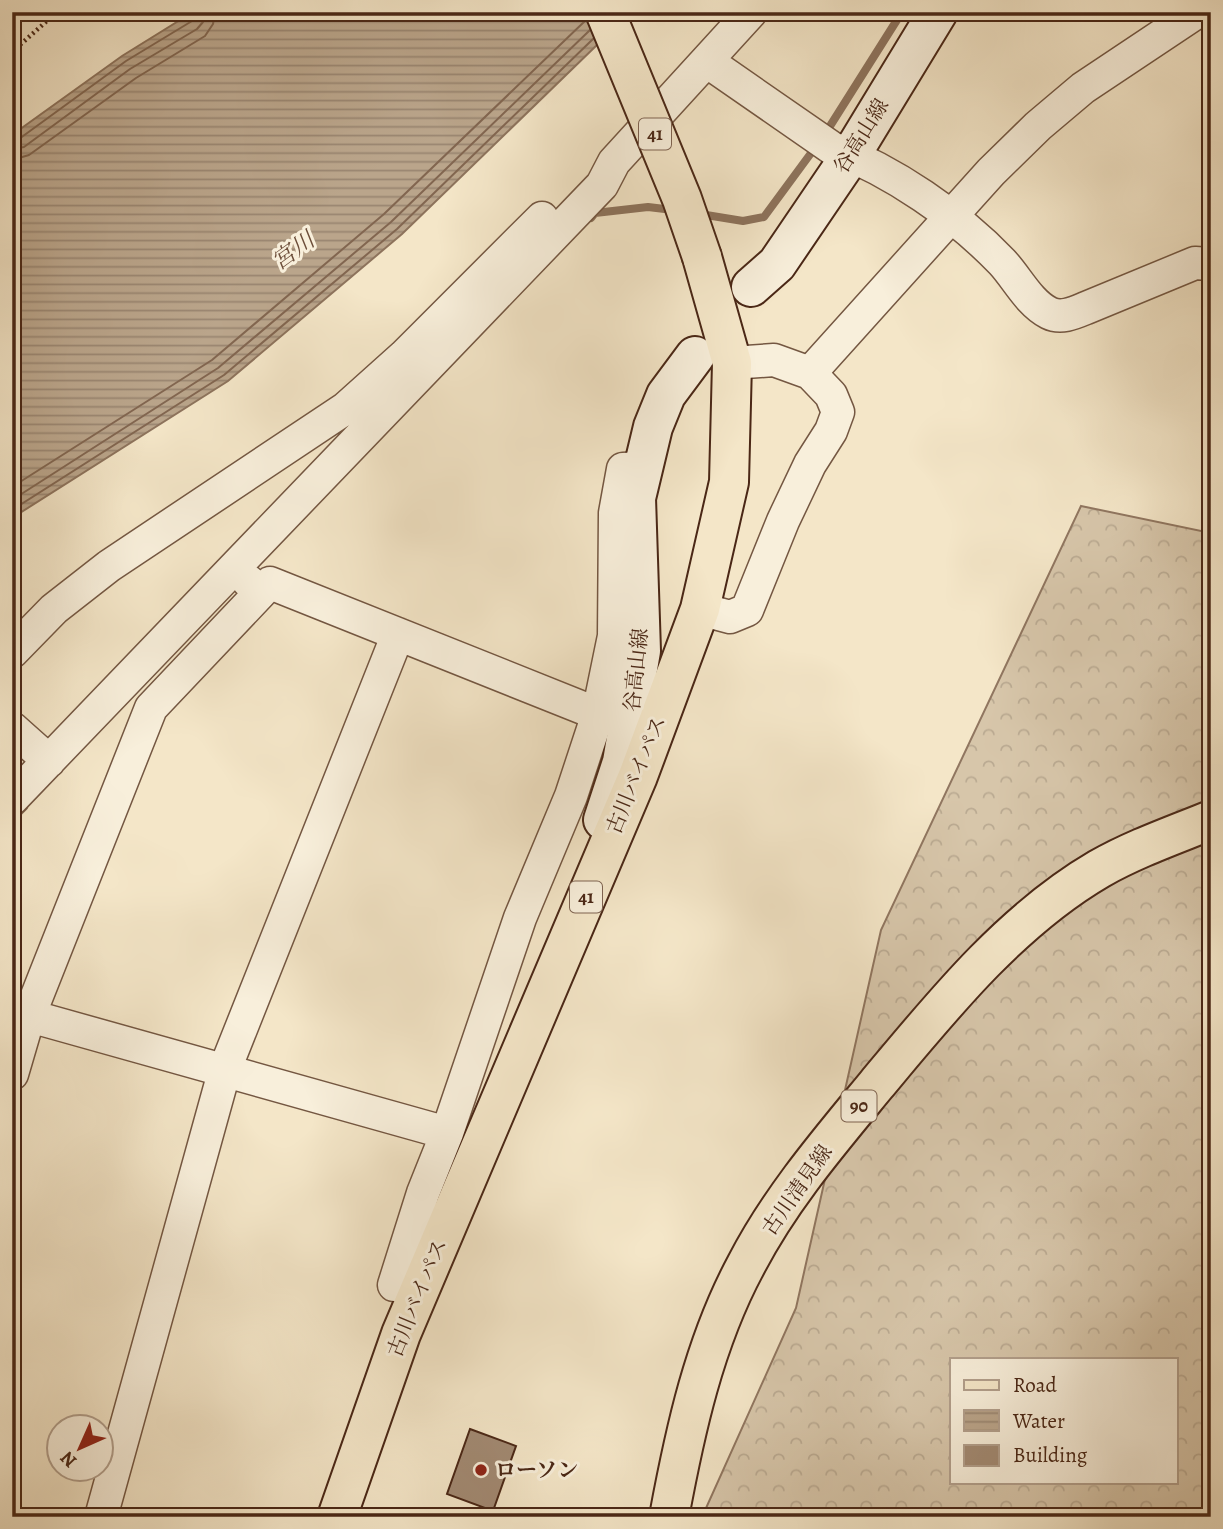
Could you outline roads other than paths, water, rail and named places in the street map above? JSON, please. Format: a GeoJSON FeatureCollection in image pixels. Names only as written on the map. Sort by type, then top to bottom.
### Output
{"type":"FeatureCollection","features":[{"type":"Feature","properties":{"kind":"main road","name":"古川バイパス"},"geometry":{"type":"LineString","coordinates":[[337,1517],[401,1334],[638,776],[700,609],[729,482],[702,257],[677,187],[605,12]]}},
{"type":"Feature","properties":{"kind":"main road","name":"谷高山線"},"geometry":{"type":"LineString","coordinates":[[751,287],[777,264],[831,145],[938,12]]}},
{"type":"Feature","properties":{"kind":"main road","name":"谷高山線"},"geometry":{"type":"LineString","coordinates":[[547,985],[622,762],[633,706],[641,650],[636,498],[653,427],[666,395],[714,360]]}},
{"type":"Feature","properties":{"kind":"main road","name":"古川清見線"},"geometry":{"type":"LineString","coordinates":[[668,1517],[685,1431],[710,1347],[745,1265],[790,1194],[930,1021],[976,970],[1034,917],[1099,869],[1211,820]]}},
{"type":"Feature","properties":{"kind":"street"},"geometry":{"type":"LineString","coordinates":[[12,1074],[20,1013],[151,708],[247,580],[602,185],[614,162],[751,12]]}},
{"type":"Feature","properties":{"kind":"street"},"geometry":{"type":"LineString","coordinates":[[810,373],[952,215],[1038,126],[1083,88],[1197,12]]}},
{"type":"Feature","properties":{"kind":"street"},"geometry":{"type":"LineString","coordinates":[[708,62],[831,145],[952,215],[1002,262],[1037,304],[1054,315],[1067,315],[1195,263],[1211,264]]}},
{"type":"Feature","properties":{"kind":"street"},"geometry":{"type":"LineString","coordinates":[[12,652],[54,609],[109,566],[346,408],[404,356],[584,175],[614,162]]}},
{"type":"Feature","properties":{"kind":"street"},"geometry":{"type":"LineString","coordinates":[[700,609],[730,617],[747,610],[783,521],[810,464],[831,431],[838,412],[831,395],[810,373],[774,360],[714,360]]}},
{"type":"Feature","properties":{"kind":"street"},"geometry":{"type":"LineString","coordinates":[[394,1285],[422,1194],[447,1133],[520,918],[571,796],[598,714],[614,636],[615,513],[623,469],[643,468]]}},
{"type":"Feature","properties":{"kind":"street"},"geometry":{"type":"LineString","coordinates":[[12,799],[49,761],[247,580],[270,583],[598,714]]}},
{"type":"Feature","properties":{"kind":"street"},"geometry":{"type":"LineString","coordinates":[[101,1517],[225,1069],[398,634]]}},
{"type":"Feature","properties":{"kind":"street"},"geometry":{"type":"LineString","coordinates":[[12,728],[49,761]]}},
{"type":"Feature","properties":{"kind":"street"},"geometry":{"type":"LineString","coordinates":[[20,1013],[447,1133]]}},
{"type":"Feature","properties":{"kind":"water","name":"宮川"},"geometry":{"type":"Polygon","coordinates":[[[193,12],[631,12],[402,234],[228,381],[12,518],[12,135],[122,56],[193,12]]]}},
{"type":"Feature","properties":{"kind":"waterway"},"geometry":{"type":"LineString","coordinates":[[825,134],[902,12]]}},
{"type":"Feature","properties":{"kind":"waterway"},"geometry":{"type":"LineString","coordinates":[[700,214],[743,221],[764,217],[817,145]]}},
{"type":"Feature","properties":{"kind":"waterway"},"geometry":{"type":"LineString","coordinates":[[591,218],[595,213],[648,207],[673,210]]}},
{"type":"Feature","properties":{"kind":"waterway"},"geometry":{"type":"LineString","coordinates":[[12,819],[24,807]]}},
{"type":"Feature","properties":{"kind":"place","name":"ローソン"},"geometry":{"type":"Point","coordinates":[481,1470]}}]}
